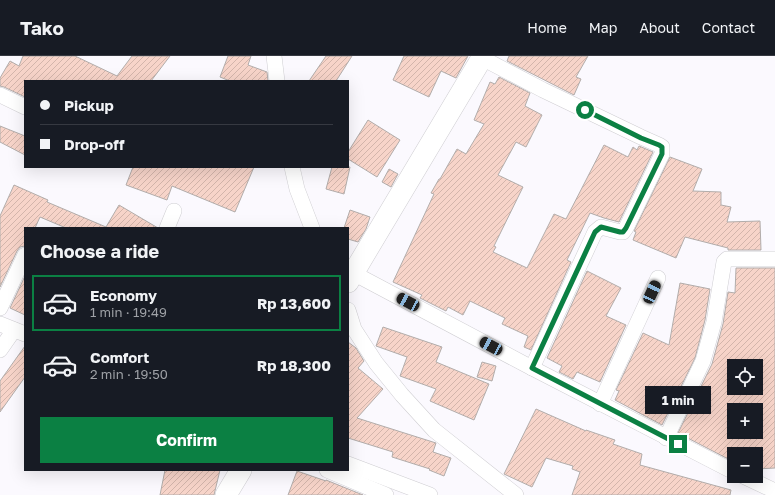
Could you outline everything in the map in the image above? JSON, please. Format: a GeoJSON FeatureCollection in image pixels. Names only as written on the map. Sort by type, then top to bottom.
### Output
{"type":"FeatureCollection","features":[{"type":"Feature","properties":{"kind":"street"},"geometry":{"type":"LineString","coordinates":[[274,56],[277,80]]}},
{"type":"Feature","properties":{"kind":"street"},"geometry":{"type":"LineString","coordinates":[[532,368],[595,232],[601,227],[623,232],[662,154],[662,147],[557,96],[483,57],[351,277],[727,468]]}},
{"type":"Feature","properties":{"kind":"street"},"geometry":{"type":"LineString","coordinates":[[0,95],[24,107]]}},
{"type":"Feature","properties":{"kind":"street"},"geometry":{"type":"LineString","coordinates":[[292,168],[297,189],[312,227]]}},
{"type":"Feature","properties":{"kind":"street"},"geometry":{"type":"LineString","coordinates":[[167,227],[174,211]]}},
{"type":"Feature","properties":{"kind":"street"},"geometry":{"type":"LineString","coordinates":[[0,308],[24,257]]}},
{"type":"Feature","properties":{"kind":"street"},"geometry":{"type":"LineString","coordinates":[[666,438],[703,361],[714,322],[725,260],[775,259]]}},
{"type":"Feature","properties":{"kind":"street"},"geometry":{"type":"LineString","coordinates":[[600,404],[658,278]]}},
{"type":"Feature","properties":{"kind":"street"},"geometry":{"type":"LineString","coordinates":[[349,313],[354,329],[376,363],[402,396],[434,430],[516,495]]}},
{"type":"Feature","properties":{"kind":"street"},"geometry":{"type":"LineString","coordinates":[[0,350],[13,329]]}},
{"type":"Feature","properties":{"kind":"street"},"geometry":{"type":"LineString","coordinates":[[349,464],[430,495]]}},
{"type":"Feature","properties":{"kind":"street"},"geometry":{"type":"LineString","coordinates":[[226,495],[240,471]]}},
{"type":"Feature","properties":{"kind":"street"},"geometry":{"type":"LineString","coordinates":[[329,471],[386,495]]}},
{"type":"Feature","properties":{"kind":"street"},"geometry":{"type":"LineString","coordinates":[[758,483],[775,491]]}},
{"type":"Feature","properties":{"kind":"building"},"geometry":{"type":"Polygon","coordinates":[[[23,56],[75,56],[117,76],[132,56],[170,56],[152,80],[24,80],[24,97],[0,86],[0,78],[10,61],[19,66],[23,56]]]}},
{"type":"Feature","properties":{"kind":"building"},"geometry":{"type":"Polygon","coordinates":[[[228,56],[251,56],[248,65],[267,72],[268,80],[228,80],[220,77],[228,56]]]}},
{"type":"Feature","properties":{"kind":"building"},"geometry":{"type":"Polygon","coordinates":[[[326,56],[352,56],[337,80],[310,80],[326,56]]]}},
{"type":"Feature","properties":{"kind":"building"},"geometry":{"type":"Polygon","coordinates":[[[404,56],[468,56],[456,78],[441,71],[429,97],[393,80],[404,56]]]}},
{"type":"Feature","properties":{"kind":"building"},"geometry":{"type":"Polygon","coordinates":[[[509,56],[588,56],[576,77],[581,79],[574,95],[507,61],[509,56]]]}},
{"type":"Feature","properties":{"kind":"building"},"geometry":{"type":"Polygon","coordinates":[[[499,77],[530,93],[525,106],[542,115],[526,147],[516,142],[498,175],[523,187],[494,246],[496,247],[493,252],[527,268],[554,214],[566,219],[604,145],[628,157],[633,147],[637,150],[639,146],[653,152],[619,222],[590,213],[567,260],[571,262],[531,350],[524,347],[528,336],[502,324],[505,318],[470,301],[463,315],[448,307],[446,311],[420,298],[422,295],[393,282],[434,194],[431,193],[439,179],[457,149],[466,154],[484,124],[474,120],[490,82],[495,84],[499,77]]]}},
{"type":"Feature","properties":{"kind":"building"},"geometry":{"type":"Polygon","coordinates":[[[368,120],[400,140],[377,177],[349,160],[349,150],[368,120]]]}},
{"type":"Feature","properties":{"kind":"building"},"geometry":{"type":"Polygon","coordinates":[[[0,126],[24,136],[24,154],[0,142],[0,126]]]}},
{"type":"Feature","properties":{"kind":"building"},"geometry":{"type":"Polygon","coordinates":[[[670,157],[702,169],[693,191],[721,192],[721,205],[731,207],[727,222],[760,221],[761,250],[728,250],[728,248],[685,237],[676,258],[633,240],[636,232],[634,231],[670,157]]]}},
{"type":"Feature","properties":{"kind":"building"},"geometry":{"type":"Polygon","coordinates":[[[350,167],[344,194],[326,189],[332,168],[350,167]]]}},
{"type":"Feature","properties":{"kind":"building"},"geometry":{"type":"Polygon","coordinates":[[[133,168],[254,168],[235,212],[172,186],[167,200],[126,185],[133,168]]]}},
{"type":"Feature","properties":{"kind":"building"},"geometry":{"type":"Polygon","coordinates":[[[389,169],[398,174],[391,187],[382,182],[389,169]]]}},
{"type":"Feature","properties":{"kind":"building"},"geometry":{"type":"Polygon","coordinates":[[[14,185],[48,200],[47,202],[106,227],[64,227],[40,217],[35,227],[24,227],[24,246],[20,247],[17,251],[0,287],[0,216],[14,185]]]}},
{"type":"Feature","properties":{"kind":"building"},"geometry":{"type":"Polygon","coordinates":[[[119,205],[156,227],[106,227],[119,205]]]}},
{"type":"Feature","properties":{"kind":"building"},"geometry":{"type":"Polygon","coordinates":[[[350,210],[370,217],[366,229],[358,242],[349,239],[349,227],[344,227],[350,210]]]}},
{"type":"Feature","properties":{"kind":"building"},"geometry":{"type":"Polygon","coordinates":[[[736,268],[775,268],[775,468],[763,469],[763,447],[727,447],[727,458],[678,433],[712,364],[723,324],[728,292],[735,293],[736,268]]]}},
{"type":"Feature","properties":{"kind":"building"},"geometry":{"type":"Polygon","coordinates":[[[587,271],[621,288],[606,316],[626,325],[600,382],[577,372],[573,379],[559,372],[562,366],[547,358],[587,271]]]}},
{"type":"Feature","properties":{"kind":"building"},"geometry":{"type":"Polygon","coordinates":[[[24,278],[24,315],[10,308],[24,278]]]}},
{"type":"Feature","properties":{"kind":"building"},"geometry":{"type":"Polygon","coordinates":[[[680,283],[710,289],[705,320],[695,358],[662,425],[615,400],[619,391],[616,390],[643,333],[669,345],[680,283]]]}},
{"type":"Feature","properties":{"kind":"building"},"geometry":{"type":"Polygon","coordinates":[[[383,327],[442,347],[436,362],[489,384],[474,420],[430,401],[436,389],[400,376],[407,357],[376,346],[383,327]]]}},
{"type":"Feature","properties":{"kind":"building"},"geometry":{"type":"Polygon","coordinates":[[[349,343],[356,348],[364,361],[358,368],[383,389],[357,418],[436,443],[433,452],[451,458],[444,476],[429,470],[430,469],[392,457],[393,452],[349,438],[349,343]]]}},
{"type":"Feature","properties":{"kind":"building"},"geometry":{"type":"Polygon","coordinates":[[[24,347],[24,378],[0,412],[0,381],[24,347]]]}},
{"type":"Feature","properties":{"kind":"building"},"geometry":{"type":"Polygon","coordinates":[[[482,362],[496,366],[492,381],[477,377],[482,362]]]}},
{"type":"Feature","properties":{"kind":"building"},"geometry":{"type":"Polygon","coordinates":[[[536,409],[586,431],[615,440],[613,444],[642,454],[640,465],[731,490],[730,495],[572,495],[580,472],[572,469],[573,466],[546,458],[532,487],[504,474],[536,409]]]}},
{"type":"Feature","properties":{"kind":"building"},"geometry":{"type":"Polygon","coordinates":[[[165,471],[220,471],[214,495],[160,495],[165,471]]]}},
{"type":"Feature","properties":{"kind":"building"},"geometry":{"type":"Polygon","coordinates":[[[297,471],[326,480],[363,495],[288,495],[297,471]]]}},
{"type":"Feature","properties":{"kind":"route"},"geometry":{"type":"LineString","coordinates":[[585,110],[641,138],[659,145],[662,147],[662,154],[623,232],[601,227],[595,232],[532,368],[678,444]]}}]}
